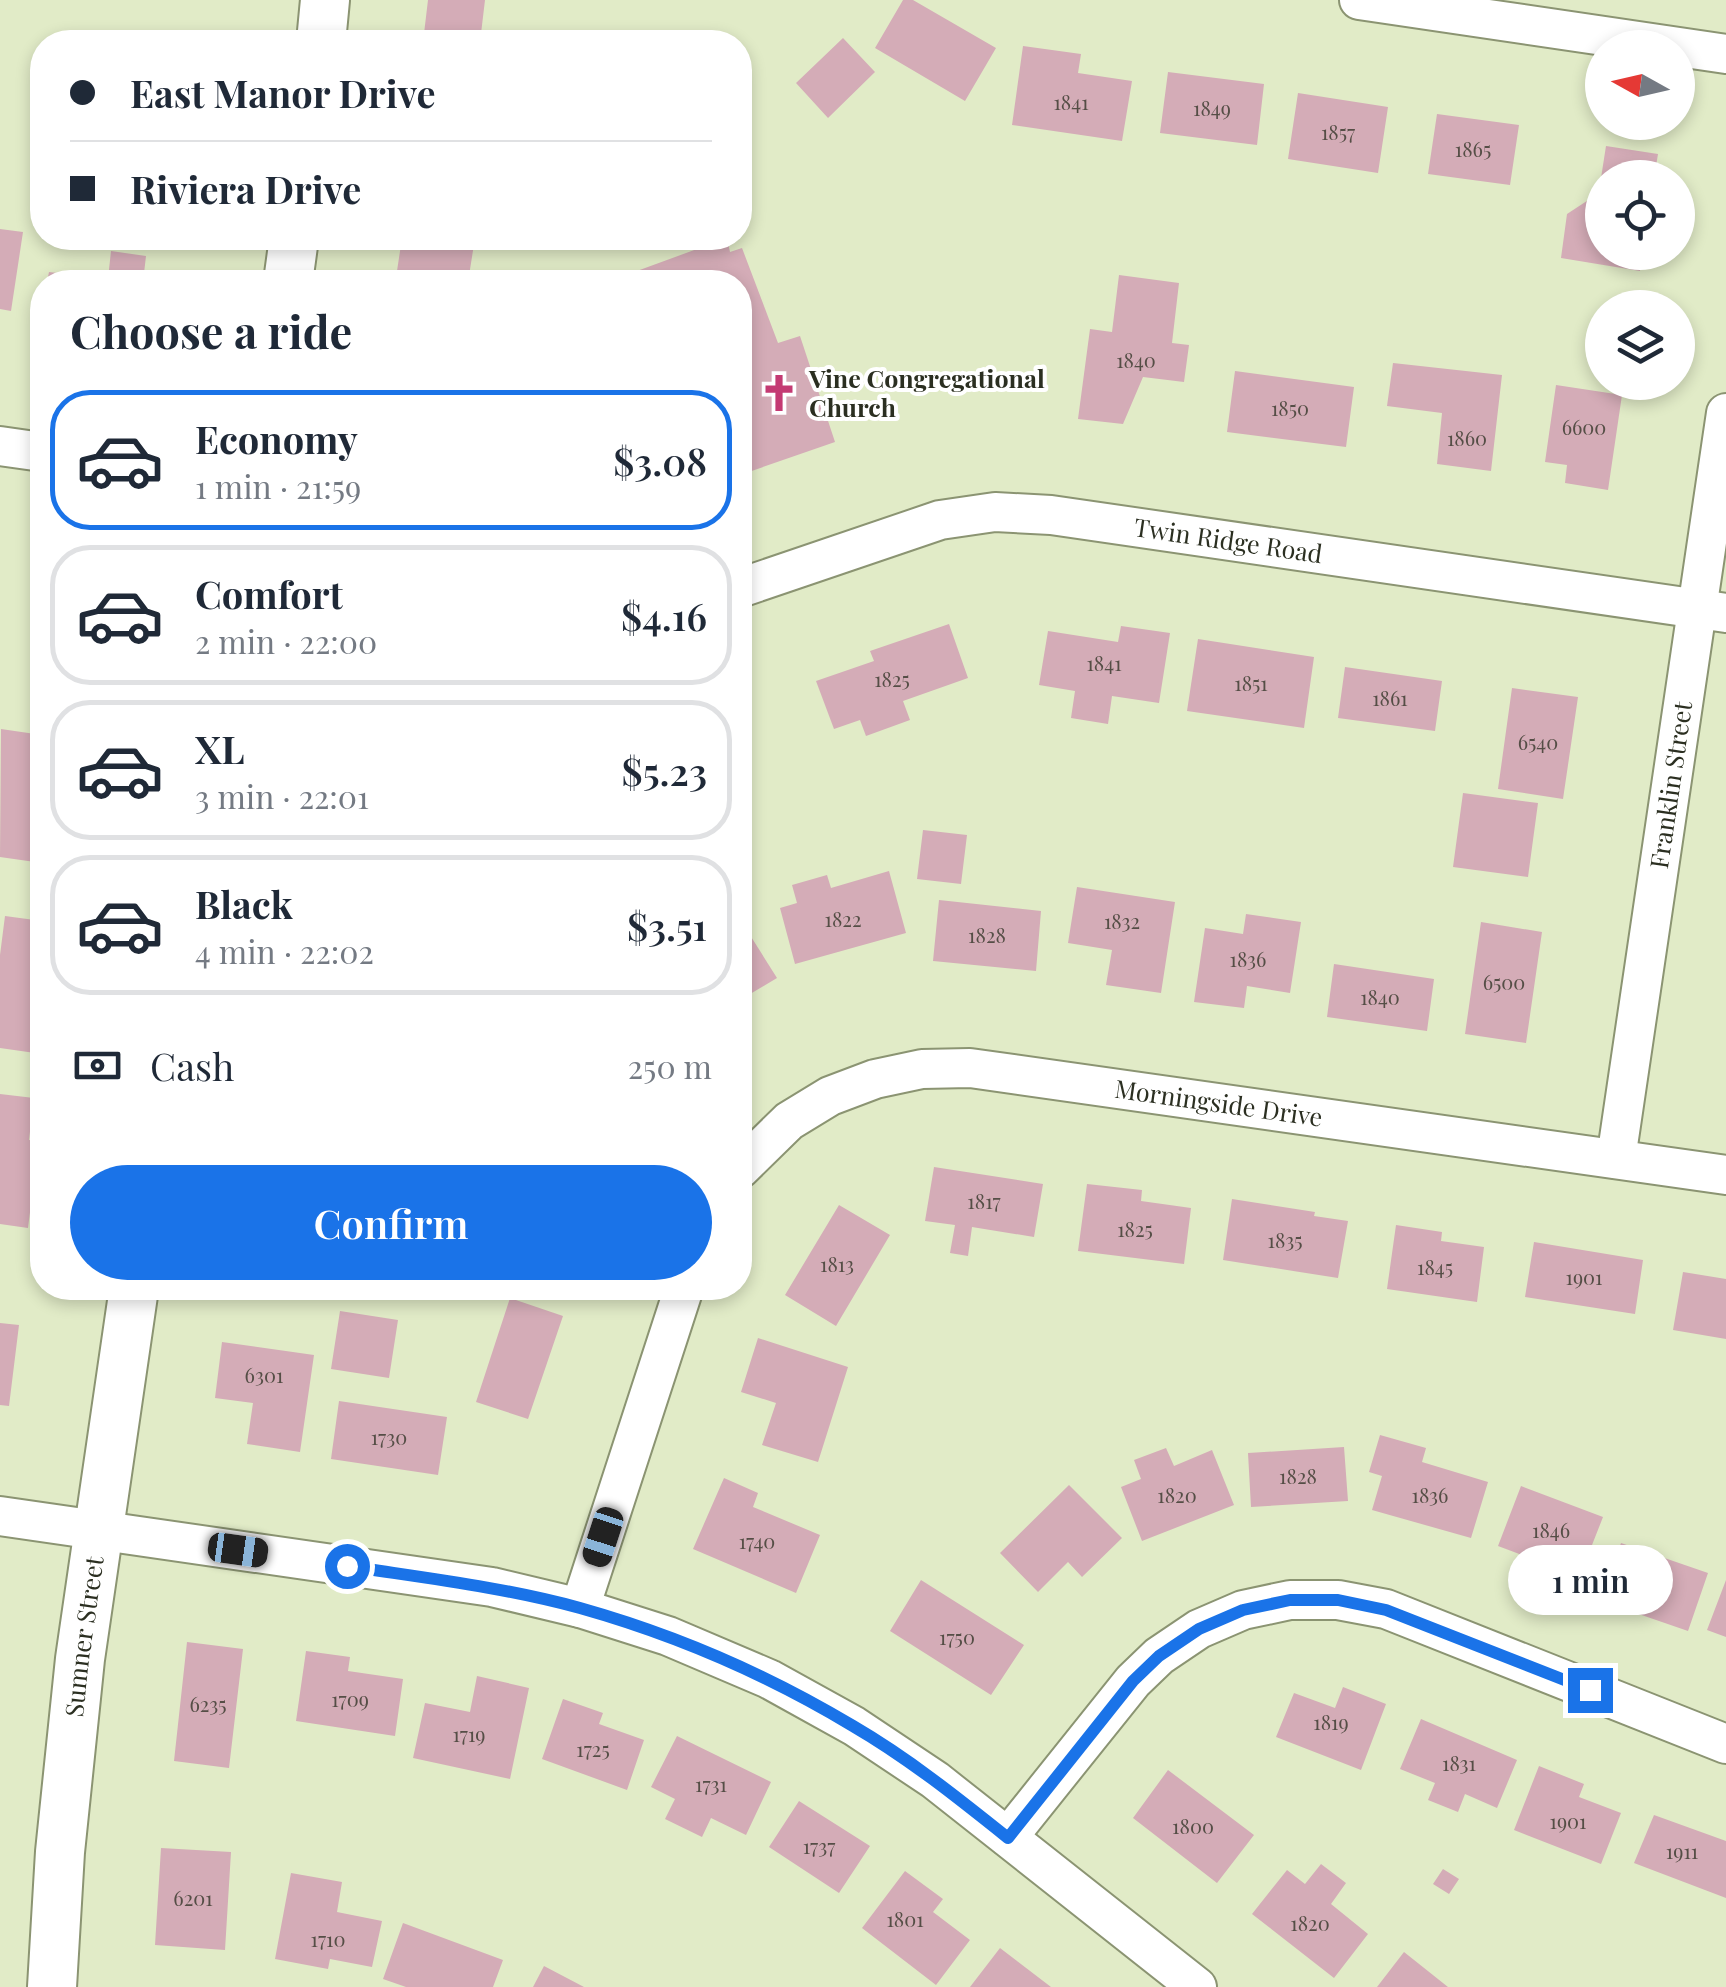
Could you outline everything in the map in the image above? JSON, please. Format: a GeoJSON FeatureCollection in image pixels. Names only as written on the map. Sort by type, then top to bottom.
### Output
{"type":"FeatureCollection","features":[{"type":"Feature","properties":{"kind":"street"},"geometry":{"type":"LineString","coordinates":[[322,30],[325,0]]}},
{"type":"Feature","properties":{"kind":"street"},"geometry":{"type":"LineString","coordinates":[[1359,0],[1726,54]]}},
{"type":"Feature","properties":{"kind":"street","name":"Franklin Street"},"geometry":{"type":"LineString","coordinates":[[1616,1159],[1711,611],[1726,413]]}},
{"type":"Feature","properties":{"kind":"street"},"geometry":{"type":"LineString","coordinates":[[0,446],[30,450]]}},
{"type":"Feature","properties":{"kind":"street","name":"Twin Ridge Road"},"geometry":{"type":"LineString","coordinates":[[752,584],[940,520],[995,512],[1051,514],[1711,611]]}},
{"type":"Feature","properties":{"kind":"street","name":"Morningside Drive"},"geometry":{"type":"LineString","coordinates":[[752,1157],[790,1121],[830,1096],[875,1078],[922,1069],[970,1068],[1726,1175]]}},
{"type":"Feature","properties":{"kind":"street","name":"Sumner Street"},"geometry":{"type":"LineString","coordinates":[[52,1987],[60,1852],[80,1659],[132,1300]]}},
{"type":"Feature","properties":{"kind":"street"},"geometry":{"type":"LineString","coordinates":[[580,1608],[680,1300]]}},
{"type":"Feature","properties":{"kind":"street"},"geometry":{"type":"LineString","coordinates":[[0,1516],[492,1588],[580,1608],[668,1636],[768,1679],[854,1726],[936,1780],[1197,1987]]}},
{"type":"Feature","properties":{"kind":"street"},"geometry":{"type":"LineString","coordinates":[[1008,1838],[1133,1681],[1159,1656],[1199,1629],[1243,1610],[1290,1600],[1338,1600],[1386,1610],[1726,1744]]}},
{"type":"Feature","properties":{"kind":"building"},"geometry":{"type":"Polygon","coordinates":[[[428,0],[485,0],[481,30],[424,30],[428,0]]]}},
{"type":"Feature","properties":{"kind":"building"},"geometry":{"type":"Polygon","coordinates":[[[903,0],[913,0],[996,48],[965,101],[875,48],[903,0]]]}},
{"type":"Feature","properties":{"kind":"building"},"geometry":{"type":"Polygon","coordinates":[[[843,38],[875,72],[828,118],[796,83],[843,38]]]}},
{"type":"Feature","properties":{"kind":"building"},"geometry":{"type":"Polygon","coordinates":[[[1023,46],[1081,54],[1078,73],[1132,81],[1122,141],[1012,125],[1023,46]]]}},
{"type":"Feature","properties":{"kind":"building"},"geometry":{"type":"Polygon","coordinates":[[[1168,72],[1264,84],[1257,145],[1160,133],[1168,72]]]}},
{"type":"Feature","properties":{"kind":"building"},"geometry":{"type":"Polygon","coordinates":[[[1298,93],[1388,107],[1378,173],[1288,159],[1298,93]]]}},
{"type":"Feature","properties":{"kind":"building"},"geometry":{"type":"Polygon","coordinates":[[[1437,114],[1519,125],[1510,185],[1428,174],[1437,114]]]}},
{"type":"Feature","properties":{"kind":"building"},"geometry":{"type":"Polygon","coordinates":[[[1606,146],[1658,154],[1657,160],[1604,160],[1606,146]]]}},
{"type":"Feature","properties":{"kind":"building"},"geometry":{"type":"Polygon","coordinates":[[[1585,202],[1585,262],[1561,258],[1567,214],[1585,202]]]}},
{"type":"Feature","properties":{"kind":"building"},"geometry":{"type":"Polygon","coordinates":[[[0,229],[23,232],[11,311],[0,309],[0,229]]]}},
{"type":"Feature","properties":{"kind":"building"},"geometry":{"type":"Polygon","coordinates":[[[400,250],[473,250],[470,270],[397,270],[400,250]]]}},
{"type":"Feature","properties":{"kind":"building","name":"Vine Congregational Church"},"geometry":{"type":"Polygon","coordinates":[[[694,250],[743,250],[750,270],[640,270],[694,250]]]}},
{"type":"Feature","properties":{"kind":"building"},"geometry":{"type":"Polygon","coordinates":[[[111,251],[146,256],[144,270],[109,270],[111,251]]]}},
{"type":"Feature","properties":{"kind":"building","name":"Vine Congregational Church"},"geometry":{"type":"Polygon","coordinates":[[[752,274],[778,343],[800,336],[835,442],[752,471],[752,274]]]}},
{"type":"Feature","properties":{"kind":"building"},"geometry":{"type":"Polygon","coordinates":[[[1119,275],[1179,283],[1172,343],[1189,345],[1184,382],[1143,377],[1123,424],[1078,419],[1090,329],[1112,332],[1119,275]]]}},
{"type":"Feature","properties":{"kind":"building"},"geometry":{"type":"Polygon","coordinates":[[[1393,363],[1502,375],[1491,471],[1437,464],[1442,413],[1387,406],[1393,363]]]}},
{"type":"Feature","properties":{"kind":"building"},"geometry":{"type":"Polygon","coordinates":[[[1235,371],[1354,387],[1346,447],[1227,432],[1235,371]]]}},
{"type":"Feature","properties":{"kind":"building"},"geometry":{"type":"Polygon","coordinates":[[[1556,385],[1585,389],[1585,400],[1621,400],[1608,490],[1565,483],[1567,465],[1545,462],[1556,385]]]}},
{"type":"Feature","properties":{"kind":"building"},"geometry":{"type":"Polygon","coordinates":[[[949,624],[968,678],[903,701],[910,720],[866,736],[860,720],[834,729],[816,681],[874,661],[870,651],[949,624]]]}},
{"type":"Feature","properties":{"kind":"building"},"geometry":{"type":"Polygon","coordinates":[[[1121,626],[1170,633],[1159,703],[1112,696],[1108,724],[1071,718],[1075,691],[1039,685],[1048,631],[1118,642],[1121,626]]]}},
{"type":"Feature","properties":{"kind":"building"},"geometry":{"type":"Polygon","coordinates":[[[1198,639],[1314,657],[1304,728],[1187,711],[1198,639]]]}},
{"type":"Feature","properties":{"kind":"building"},"geometry":{"type":"Polygon","coordinates":[[[1345,667],[1442,681],[1435,731],[1338,718],[1345,667]]]}},
{"type":"Feature","properties":{"kind":"building"},"geometry":{"type":"Polygon","coordinates":[[[1512,688],[1578,697],[1563,799],[1498,789],[1512,688]]]}},
{"type":"Feature","properties":{"kind":"building"},"geometry":{"type":"Polygon","coordinates":[[[1,729],[30,733],[30,861],[0,857],[1,729]]]}},
{"type":"Feature","properties":{"kind":"building"},"geometry":{"type":"Polygon","coordinates":[[[1463,793],[1538,803],[1528,877],[1453,867],[1463,793]]]}},
{"type":"Feature","properties":{"kind":"building"},"geometry":{"type":"Polygon","coordinates":[[[923,830],[967,835],[961,884],[917,879],[923,830]]]}},
{"type":"Feature","properties":{"kind":"building"},"geometry":{"type":"Polygon","coordinates":[[[889,871],[906,933],[795,964],[780,908],[797,903],[792,885],[827,875],[831,888],[889,871]]]}},
{"type":"Feature","properties":{"kind":"building"},"geometry":{"type":"Polygon","coordinates":[[[1077,887],[1175,902],[1161,993],[1106,985],[1112,950],[1068,943],[1077,887]]]}},
{"type":"Feature","properties":{"kind":"building"},"geometry":{"type":"Polygon","coordinates":[[[939,900],[1041,911],[1036,971],[933,961],[939,900]]]}},
{"type":"Feature","properties":{"kind":"building"},"geometry":{"type":"Polygon","coordinates":[[[1246,914],[1301,922],[1290,993],[1247,986],[1244,1008],[1194,1002],[1205,928],[1243,934],[1246,914]]]}},
{"type":"Feature","properties":{"kind":"building"},"geometry":{"type":"Polygon","coordinates":[[[5,916],[30,919],[30,1052],[0,1048],[0,955],[5,916]]]}},
{"type":"Feature","properties":{"kind":"building"},"geometry":{"type":"Polygon","coordinates":[[[1481,922],[1542,932],[1526,1043],[1465,1034],[1481,922]]]}},
{"type":"Feature","properties":{"kind":"building"},"geometry":{"type":"Polygon","coordinates":[[[752,938],[777,978],[752,993],[752,938]]]}},
{"type":"Feature","properties":{"kind":"building"},"geometry":{"type":"Polygon","coordinates":[[[1334,964],[1434,979],[1427,1031],[1327,1017],[1334,964]]]}},
{"type":"Feature","properties":{"kind":"building"},"geometry":{"type":"Polygon","coordinates":[[[0,1094],[30,1098],[30,1212],[28,1228],[0,1224],[0,1094]]]}},
{"type":"Feature","properties":{"kind":"building"},"geometry":{"type":"Polygon","coordinates":[[[934,1167],[1043,1184],[1034,1237],[972,1227],[968,1256],[950,1253],[955,1225],[925,1221],[934,1167]]]}},
{"type":"Feature","properties":{"kind":"building"},"geometry":{"type":"Polygon","coordinates":[[[1087,1184],[1142,1190],[1141,1201],[1191,1208],[1184,1264],[1078,1251],[1087,1184]]]}},
{"type":"Feature","properties":{"kind":"building"},"geometry":{"type":"Polygon","coordinates":[[[1232,1199],[1348,1221],[1338,1278],[1223,1260],[1232,1199]]]}},
{"type":"Feature","properties":{"kind":"building"},"geometry":{"type":"Polygon","coordinates":[[[839,1205],[890,1235],[836,1326],[785,1295],[839,1205]]]}},
{"type":"Feature","properties":{"kind":"building"},"geometry":{"type":"Polygon","coordinates":[[[1396,1225],[1442,1232],[1441,1241],[1484,1247],[1477,1302],[1387,1289],[1396,1225]]]}},
{"type":"Feature","properties":{"kind":"building"},"geometry":{"type":"Polygon","coordinates":[[[1534,1242],[1643,1260],[1635,1314],[1525,1297],[1534,1242]]]}},
{"type":"Feature","properties":{"kind":"building"},"geometry":{"type":"Polygon","coordinates":[[[1683,1272],[1726,1279],[1726,1339],[1673,1330],[1683,1272]]]}},
{"type":"Feature","properties":{"kind":"building"},"geometry":{"type":"Polygon","coordinates":[[[509,1300],[563,1316],[528,1419],[476,1402],[509,1300]]]}},
{"type":"Feature","properties":{"kind":"building"},"geometry":{"type":"Polygon","coordinates":[[[340,1311],[398,1320],[389,1378],[331,1369],[340,1311]]]}},
{"type":"Feature","properties":{"kind":"building"},"geometry":{"type":"Polygon","coordinates":[[[0,1323],[19,1325],[9,1406],[0,1405],[0,1323]]]}},
{"type":"Feature","properties":{"kind":"building"},"geometry":{"type":"Polygon","coordinates":[[[758,1338],[848,1367],[818,1462],[762,1445],[776,1403],[741,1392],[758,1338]]]}},
{"type":"Feature","properties":{"kind":"building"},"geometry":{"type":"Polygon","coordinates":[[[222,1342],[314,1355],[300,1452],[247,1444],[253,1403],[215,1398],[222,1342]]]}},
{"type":"Feature","properties":{"kind":"building"},"geometry":{"type":"Polygon","coordinates":[[[339,1401],[447,1417],[438,1475],[331,1459],[339,1401]]]}},
{"type":"Feature","properties":{"kind":"building"},"geometry":{"type":"Polygon","coordinates":[[[1380,1435],[1426,1448],[1422,1462],[1488,1482],[1471,1538],[1372,1510],[1382,1476],[1369,1472],[1380,1435]]]}},
{"type":"Feature","properties":{"kind":"building"},"geometry":{"type":"Polygon","coordinates":[[[1344,1447],[1348,1501],[1251,1507],[1248,1453],[1344,1447]]]}},
{"type":"Feature","properties":{"kind":"building"},"geometry":{"type":"Polygon","coordinates":[[[1166,1448],[1174,1466],[1212,1450],[1234,1505],[1142,1541],[1121,1487],[1141,1479],[1134,1460],[1166,1448]]]}},
{"type":"Feature","properties":{"kind":"building"},"geometry":{"type":"Polygon","coordinates":[[[724,1478],[758,1493],[753,1507],[820,1535],[796,1593],[693,1549],[724,1478]]]}},
{"type":"Feature","properties":{"kind":"building"},"geometry":{"type":"Polygon","coordinates":[[[1069,1485],[1122,1538],[1082,1577],[1068,1562],[1038,1592],[1000,1553],[1069,1485]]]}},
{"type":"Feature","properties":{"kind":"building"},"geometry":{"type":"Polygon","coordinates":[[[1521,1486],[1603,1517],[1583,1568],[1539,1551],[1535,1560],[1498,1546],[1521,1486]]]}},
{"type":"Feature","properties":{"kind":"building"},"geometry":{"type":"Polygon","coordinates":[[[1621,1543],[1708,1573],[1688,1631],[1601,1601],[1621,1543]]]}},
{"type":"Feature","properties":{"kind":"building"},"geometry":{"type":"Polygon","coordinates":[[[921,1580],[1024,1645],[991,1695],[890,1631],[921,1580]]]}},
{"type":"Feature","properties":{"kind":"building"},"geometry":{"type":"Polygon","coordinates":[[[1726,1580],[1726,1637],[1707,1630],[1726,1580]]]}},
{"type":"Feature","properties":{"kind":"building"},"geometry":{"type":"Polygon","coordinates":[[[187,1642],[243,1649],[229,1768],[174,1761],[187,1642]]]}},
{"type":"Feature","properties":{"kind":"building"},"geometry":{"type":"Polygon","coordinates":[[[306,1651],[350,1657],[348,1671],[403,1679],[395,1736],[296,1721],[306,1651]]]}},
{"type":"Feature","properties":{"kind":"building"},"geometry":{"type":"Polygon","coordinates":[[[477,1676],[529,1688],[510,1779],[413,1758],[425,1703],[470,1712],[477,1676]]]}},
{"type":"Feature","properties":{"kind":"building"},"geometry":{"type":"Polygon","coordinates":[[[1343,1687],[1386,1704],[1361,1770],[1276,1737],[1294,1693],[1335,1708],[1343,1687]]]}},
{"type":"Feature","properties":{"kind":"building"},"geometry":{"type":"Polygon","coordinates":[[[563,1699],[603,1713],[599,1724],[644,1740],[627,1790],[542,1759],[563,1699]]]}},
{"type":"Feature","properties":{"kind":"building"},"geometry":{"type":"Polygon","coordinates":[[[1421,1719],[1517,1760],[1497,1808],[1465,1794],[1458,1812],[1428,1800],[1435,1783],[1400,1769],[1421,1719]]]}},
{"type":"Feature","properties":{"kind":"building"},"geometry":{"type":"Polygon","coordinates":[[[677,1736],[771,1782],[746,1835],[711,1818],[702,1837],[665,1819],[675,1799],[651,1787],[677,1736]]]}},
{"type":"Feature","properties":{"kind":"building"},"geometry":{"type":"Polygon","coordinates":[[[1539,1766],[1584,1784],[1579,1797],[1621,1813],[1601,1864],[1514,1830],[1539,1766]]]}},
{"type":"Feature","properties":{"kind":"building"},"geometry":{"type":"Polygon","coordinates":[[[1168,1770],[1254,1835],[1217,1883],[1133,1818],[1168,1770]]]}},
{"type":"Feature","properties":{"kind":"building"},"geometry":{"type":"Polygon","coordinates":[[[799,1801],[870,1846],[839,1893],[769,1847],[799,1801]]]}},
{"type":"Feature","properties":{"kind":"building"},"geometry":{"type":"Polygon","coordinates":[[[1654,1815],[1726,1841],[1726,1898],[1634,1863],[1654,1815]]]}},
{"type":"Feature","properties":{"kind":"building"},"geometry":{"type":"Polygon","coordinates":[[[161,1848],[231,1852],[225,1950],[155,1945],[161,1848]]]}},
{"type":"Feature","properties":{"kind":"building"},"geometry":{"type":"Polygon","coordinates":[[[1321,1864],[1346,1883],[1331,1904],[1368,1934],[1334,1978],[1252,1914],[1287,1870],[1305,1884],[1321,1864]]]}},
{"type":"Feature","properties":{"kind":"building"},"geometry":{"type":"Polygon","coordinates":[[[1443,1869],[1459,1879],[1449,1894],[1433,1884],[1443,1869]]]}},
{"type":"Feature","properties":{"kind":"building"},"geometry":{"type":"Polygon","coordinates":[[[905,1871],[943,1899],[933,1912],[970,1940],[936,1985],[862,1928],[905,1871]]]}},
{"type":"Feature","properties":{"kind":"building"},"geometry":{"type":"Polygon","coordinates":[[[291,1873],[342,1882],[337,1912],[382,1921],[372,1967],[330,1959],[328,1969],[275,1959],[291,1873]]]}},
{"type":"Feature","properties":{"kind":"building"},"geometry":{"type":"Polygon","coordinates":[[[403,1923],[503,1960],[493,1987],[406,1987],[383,1979],[403,1923]]]}},
{"type":"Feature","properties":{"kind":"building"},"geometry":{"type":"Polygon","coordinates":[[[1000,1948],[1051,1987],[970,1987],[1000,1948]]]}},
{"type":"Feature","properties":{"kind":"building"},"geometry":{"type":"Polygon","coordinates":[[[1404,1952],[1448,1987],[1377,1987],[1404,1952]]]}},
{"type":"Feature","properties":{"kind":"building"},"geometry":{"type":"Polygon","coordinates":[[[544,1966],[584,1987],[533,1987],[544,1966]]]}},
{"type":"Feature","properties":{"kind":"place","name":"Vine Congregational Church"},"geometry":{"type":"Point","coordinates":[779,393]}},
{"type":"Feature","properties":{"kind":"route"},"geometry":{"type":"LineString","coordinates":[[347,1566],[492,1588],[580,1608],[668,1636],[768,1679],[854,1726],[936,1780],[1008,1838],[1133,1681],[1159,1656],[1199,1629],[1243,1610],[1290,1600],[1338,1600],[1386,1610],[1590,1690]]}}]}
